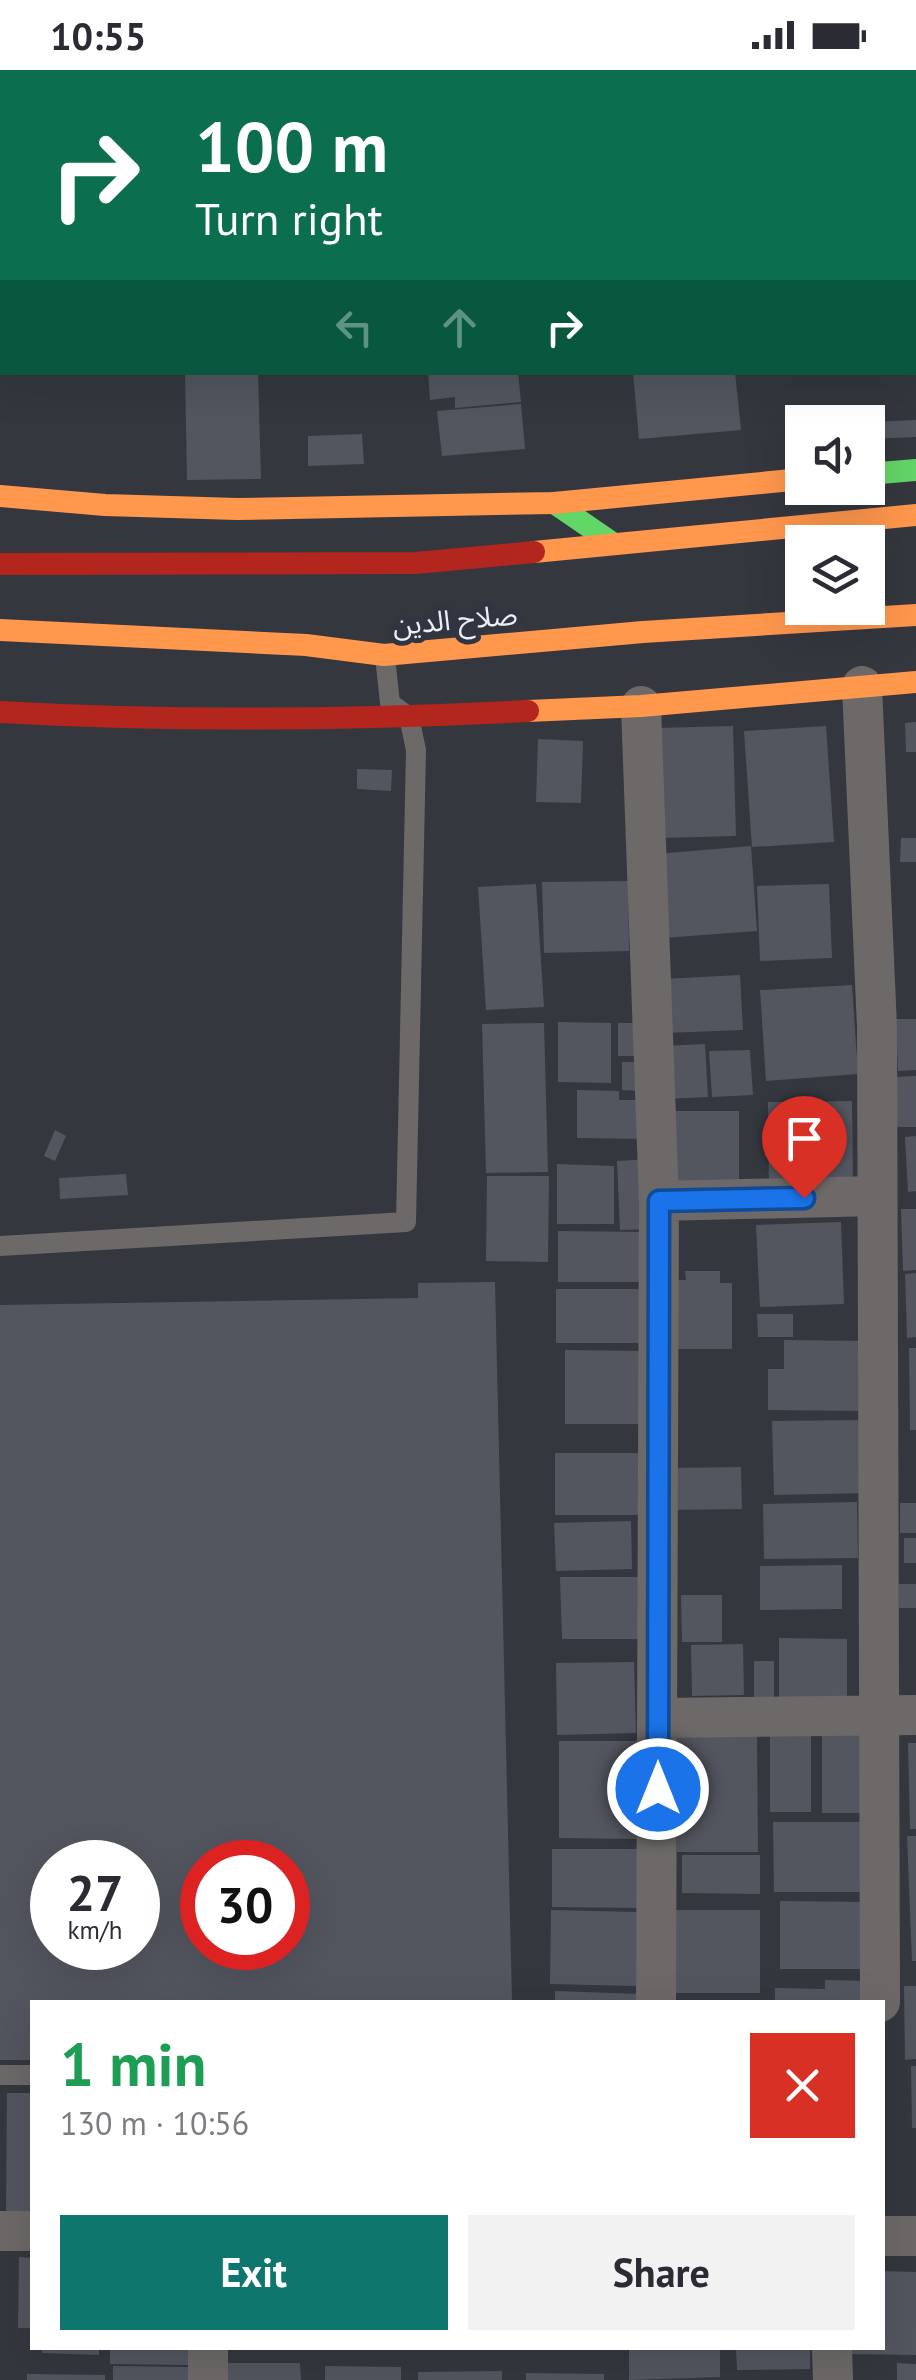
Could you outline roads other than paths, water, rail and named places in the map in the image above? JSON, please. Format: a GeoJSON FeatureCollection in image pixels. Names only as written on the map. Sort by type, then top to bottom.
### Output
{"type":"FeatureCollection","features":[{"type":"Feature","properties":{"kind":"main road"},"geometry":{"type":"LineString","coordinates":[[885,473],[916,470]]}},
{"type":"Feature","properties":{"kind":"main road"},"geometry":{"type":"LineString","coordinates":[[0,496],[105,506],[237,509],[554,503],[785,480]]}},
{"type":"Feature","properties":{"kind":"main road"},"geometry":{"type":"LineString","coordinates":[[554,503],[614,544]]}},
{"type":"Feature","properties":{"kind":"main road"},"geometry":{"type":"LineString","coordinates":[[0,564],[416,563],[916,515]]}},
{"type":"Feature","properties":{"kind":"main road","name":"صلاح الدين"},"geometry":{"type":"LineString","coordinates":[[0,630],[306,645],[384,655],[642,632],[916,615]]}},
{"type":"Feature","properties":{"kind":"main road"},"geometry":{"type":"LineString","coordinates":[[0,712],[86,717],[410,717],[641,706],[916,682]]}},
{"type":"Feature","properties":{"kind":"street"},"geometry":{"type":"LineString","coordinates":[[862,686],[877,1028],[877,1196],[898,1716],[892,1987]]}},
{"type":"Feature","properties":{"kind":"street"},"geometry":{"type":"LineString","coordinates":[[641,706],[659,1201],[656,2000]]}},
{"type":"Feature","properties":{"kind":"street"},"geometry":{"type":"LineString","coordinates":[[659,1201],[877,1196]]}},
{"type":"Feature","properties":{"kind":"street"},"geometry":{"type":"LineString","coordinates":[[658,1718],[898,1716]]}},
{"type":"Feature","properties":{"kind":"street"},"geometry":{"type":"LineString","coordinates":[[0,2231],[30,2231]]}},
{"type":"Feature","properties":{"kind":"street"},"geometry":{"type":"LineString","coordinates":[[885,2236],[916,2236]]}},
{"type":"Feature","properties":{"kind":"street"},"geometry":{"type":"LineString","coordinates":[[208,2350],[208,2380]]}},
{"type":"Feature","properties":{"kind":"street"},"geometry":{"type":"LineString","coordinates":[[832,2350],[832,2380]]}},
{"type":"Feature","properties":{"kind":"lane"},"geometry":{"type":"LineString","coordinates":[[0,1246],[406,1222],[416,750],[410,717],[390,703],[384,655]]}},
{"type":"Feature","properties":{"kind":"lane"},"geometry":{"type":"LineString","coordinates":[[0,2075],[30,2075]]}}]}
